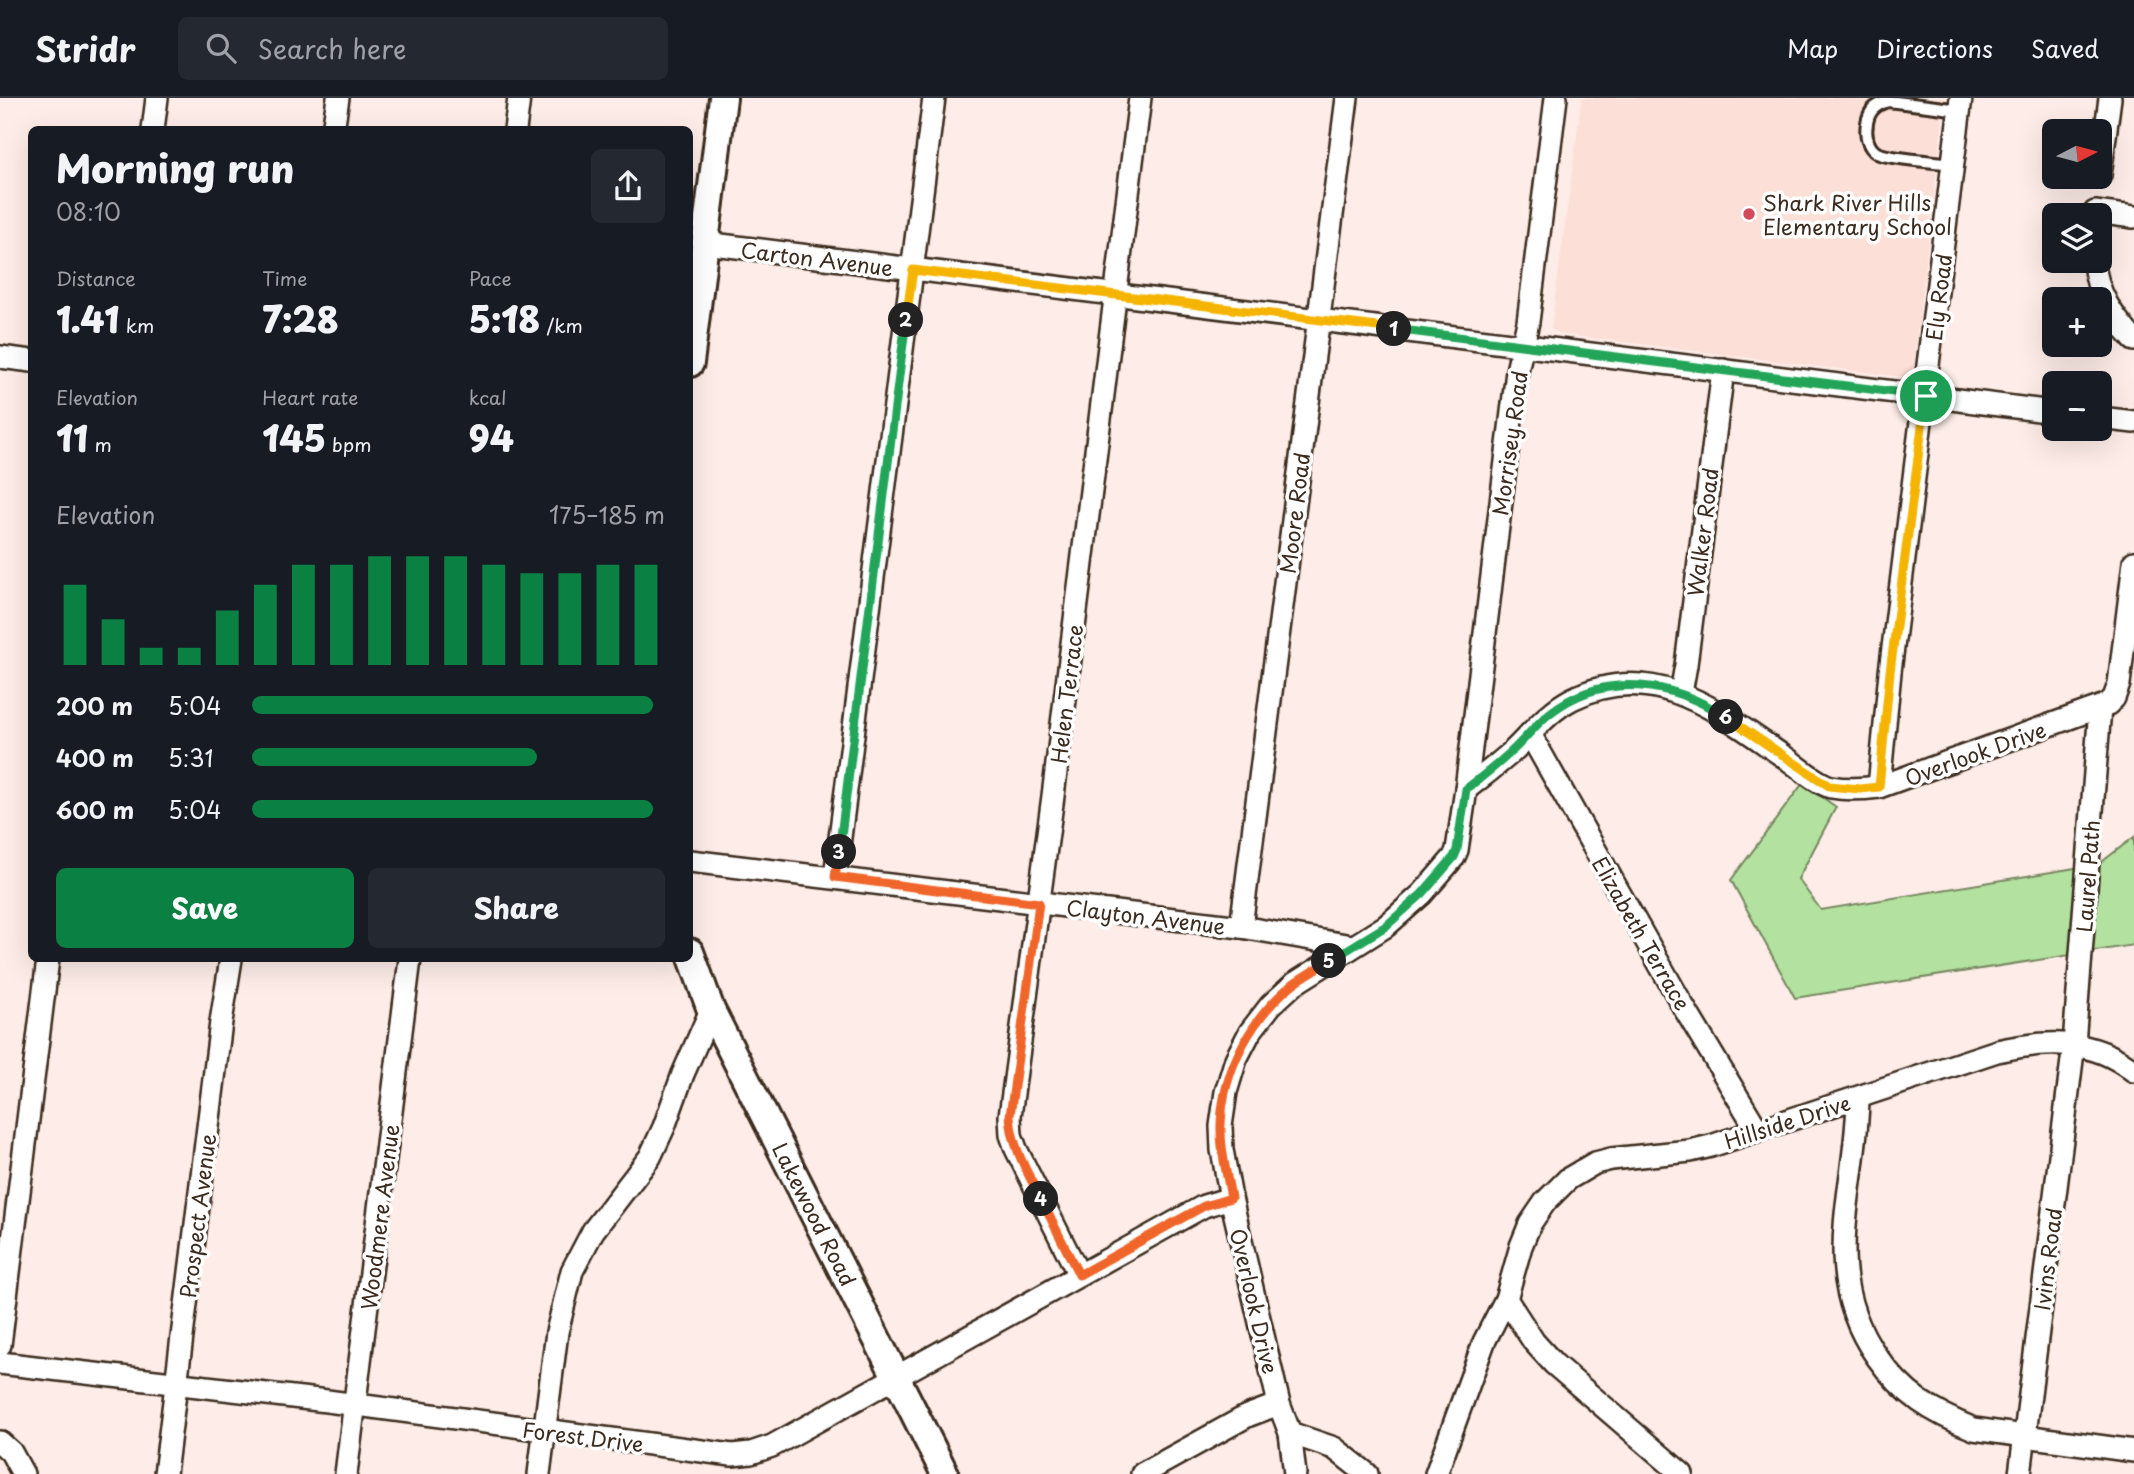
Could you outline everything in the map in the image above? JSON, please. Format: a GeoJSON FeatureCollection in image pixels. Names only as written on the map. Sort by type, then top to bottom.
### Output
{"type":"FeatureCollection","features":[{"type":"Feature","properties":{"kind":"street"},"geometry":{"type":"LineString","coordinates":[[154,126],[157,98]]}},
{"type":"Feature","properties":{"kind":"street"},"geometry":{"type":"LineString","coordinates":[[334,126],[338,98]]}},
{"type":"Feature","properties":{"kind":"street"},"geometry":{"type":"LineString","coordinates":[[516,126],[519,98]]}},
{"type":"Feature","properties":{"kind":"street"},"geometry":{"type":"LineString","coordinates":[[693,339],[723,98]]}},
{"type":"Feature","properties":{"kind":"street"},"geometry":{"type":"LineString","coordinates":[[835,877],[934,98]]}},
{"type":"Feature","properties":{"kind":"street","name":"Helen Terrace"},"geometry":{"type":"LineString","coordinates":[[1079,1275],[1016,1149],[1011,1135],[1010,1116],[1140,98]]}},
{"type":"Feature","properties":{"kind":"street","name":"Moore Road"},"geometry":{"type":"LineString","coordinates":[[1241,928],[1347,98]]}},
{"type":"Feature","properties":{"kind":"street","name":"Morrisey Road"},"geometry":{"type":"LineString","coordinates":[[1466,789],[1509,440],[1528,322],[1556,98]]}},
{"type":"Feature","properties":{"kind":"street"},"geometry":{"type":"LineString","coordinates":[[2107,119],[2110,98]]}},
{"type":"Feature","properties":{"kind":"street","name":"Ely Road"},"geometry":{"type":"LineString","coordinates":[[1879,787],[1890,672],[1961,104]]}},
{"type":"Feature","properties":{"kind":"street"},"geometry":{"type":"LineString","coordinates":[[2112,215],[2134,217]]}},
{"type":"Feature","properties":{"kind":"street","name":"Carton Avenue"},"geometry":{"type":"LineString","coordinates":[[705,243],[2042,410]]}},
{"type":"Feature","properties":{"kind":"street"},"geometry":{"type":"LineString","coordinates":[[2097,273],[2105,303],[2134,340]]}},
{"type":"Feature","properties":{"kind":"street"},"geometry":{"type":"LineString","coordinates":[[0,357],[28,360]]}},
{"type":"Feature","properties":{"kind":"street","name":"Walker Road"},"geometry":{"type":"LineString","coordinates":[[1681,693],[1723,370]]}},
{"type":"Feature","properties":{"kind":"street"},"geometry":{"type":"LineString","coordinates":[[2112,419],[2134,422]]}},
{"type":"Feature","properties":{"kind":"street"},"geometry":{"type":"LineString","coordinates":[[2100,708],[2114,698],[2119,684],[2134,562]]}},
{"type":"Feature","properties":{"kind":"street","name":"Overlook Drive"},"geometry":{"type":"LineString","coordinates":[[1295,1474],[1290,1433],[1279,1405],[1222,1150],[1221,1126],[1226,1092],[1236,1059],[1250,1032],[1271,1005],[1293,984],[1386,926],[1422,894],[1454,857],[1466,789],[1530,734],[1550,713],[1573,699],[1614,686],[1636,685],[1681,693],[1704,703],[1824,784],[1860,789],[1879,787],[2100,708]]}},
{"type":"Feature","properties":{"kind":"street","name":"Laurel Path"},"geometry":{"type":"LineString","coordinates":[[2074,1044],[2100,708]]}},
{"type":"Feature","properties":{"kind":"street","name":"Elizabeth Terrace"},"geometry":{"type":"LineString","coordinates":[[1530,734],[1683,1006],[1758,1131]]}},
{"type":"Feature","properties":{"kind":"street","name":"Clayton Avenue"},"geometry":{"type":"LineString","coordinates":[[693,861],[1241,928],[1352,946]]}},
{"type":"Feature","properties":{"kind":"street","name":"Lakewood Road"},"geometry":{"type":"LineString","coordinates":[[693,960],[711,1010],[945,1474]]}},
{"type":"Feature","properties":{"kind":"street"},"geometry":{"type":"LineString","coordinates":[[0,1345],[48,962]]}},
{"type":"Feature","properties":{"kind":"street","name":"Prospect Avenue"},"geometry":{"type":"LineString","coordinates":[[165,1474],[231,962]]}},
{"type":"Feature","properties":{"kind":"street","name":"Woodmere Avenue"},"geometry":{"type":"LineString","coordinates":[[346,1474],[410,962]]}},
{"type":"Feature","properties":{"kind":"street"},"geometry":{"type":"LineString","coordinates":[[540,1474],[557,1332],[572,1271],[593,1231],[650,1157],[711,1010]]}},
{"type":"Feature","properties":{"kind":"street","name":"Hillside Drive"},"geometry":{"type":"LineString","coordinates":[[1436,1474],[1484,1342],[1506,1299],[1521,1246],[1531,1224],[1545,1202],[1568,1179],[1587,1167],[1611,1159],[1690,1151],[1997,1051],[2038,1043],[2074,1044],[2115,1058],[2134,1071]]}},
{"type":"Feature","properties":{"kind":"street","name":"Ivins Road"},"geometry":{"type":"LineString","coordinates":[[2020,1474],[2074,1044]]}},
{"type":"Feature","properties":{"kind":"street"},"geometry":{"type":"LineString","coordinates":[[1858,1098],[1858,1129],[1843,1260],[1847,1294],[1859,1329],[1892,1378],[1926,1406],[1974,1429],[2134,1451]]}},
{"type":"Feature","properties":{"kind":"street","name":"Forest Drive"},"geometry":{"type":"LineString","coordinates":[[0,1363],[354,1405],[732,1455],[751,1453],[772,1446],[1204,1206],[1231,1198]]}},
{"type":"Feature","properties":{"kind":"street"},"geometry":{"type":"LineString","coordinates":[[1506,1299],[1534,1342],[1554,1364],[1682,1474]]}},
{"type":"Feature","properties":{"kind":"street"},"geometry":{"type":"LineString","coordinates":[[1142,1474],[1247,1416],[1279,1405]]}},
{"type":"Feature","properties":{"kind":"street"},"geometry":{"type":"LineString","coordinates":[[1290,1433],[1334,1448],[1367,1474]]}},
{"type":"Feature","properties":{"kind":"street"},"geometry":{"type":"LineString","coordinates":[[0,1442],[11,1452],[23,1474]]}},
{"type":"Feature","properties":{"kind":"lane"},"geometry":{"type":"LineString","coordinates":[[1954,164],[1880,154],[1869,143],[1866,129],[1871,111],[1878,104],[1888,101],[1961,104]]}},
{"type":"Feature","properties":{"kind":"shaded area","name":"Shark River Hills Elementary School"},"geometry":{"type":"Polygon","coordinates":[[[1582,98],[1945,98],[1912,378],[1561,334],[1551,329],[1582,98]]]}},
{"type":"Feature","properties":{"kind":"green space"},"geometry":{"type":"Polygon","coordinates":[[[1803,783],[1836,807],[1798,879],[1821,910],[2099,864],[2134,837],[2134,945],[1795,998],[1731,880],[1803,783]]]}},
{"type":"Feature","properties":{"kind":"place","name":"Shark River Hills Elementary School"},"geometry":{"type":"Point","coordinates":[1749,214]}},
{"type":"Feature","properties":{"kind":"route"},"geometry":{"type":"LineString","coordinates":[[913,270],[1926,396],[1890,672],[1879,787],[1860,789],[1824,784],[1704,703],[1681,693],[1636,685],[1614,686],[1573,699],[1550,713],[1512,752],[1466,789],[1457,850],[1422,894],[1386,926],[1293,984],[1271,1005],[1250,1032],[1236,1059],[1222,1110],[1222,1150],[1231,1198],[1204,1206],[1079,1275],[1011,1135],[1010,1116],[1039,903],[835,877],[913,270]]}}]}
